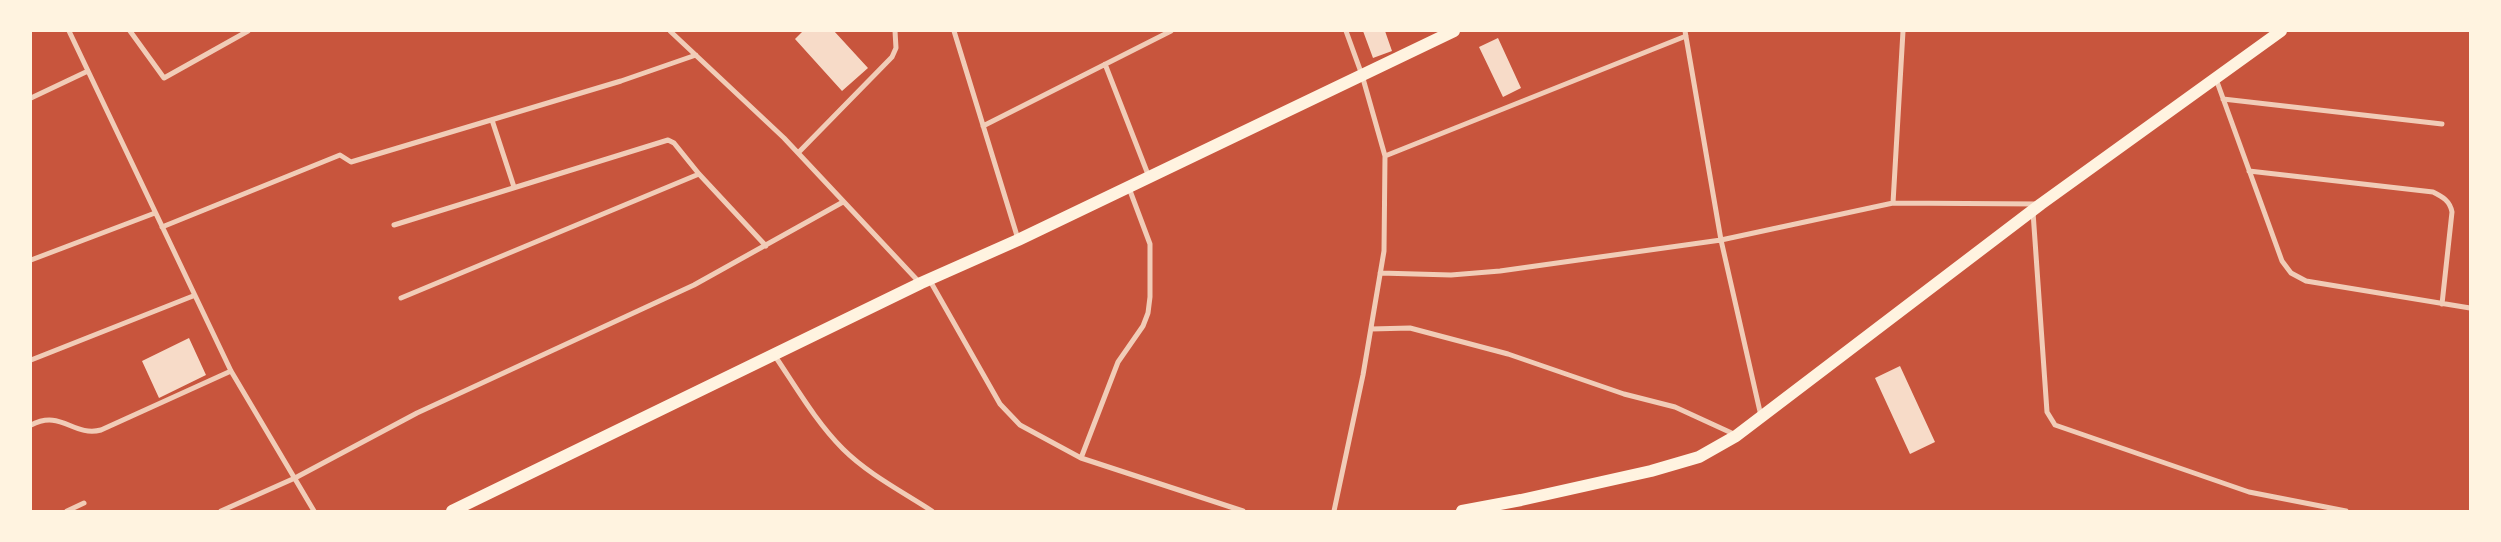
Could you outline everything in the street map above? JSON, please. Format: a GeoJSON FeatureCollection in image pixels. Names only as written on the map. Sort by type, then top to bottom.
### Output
{"type":"FeatureCollection","features":[{"type":"Feature","properties":{"kind":"main road"},"geometry":{"type":"LineString","coordinates":[[452,511],[925,281],[1018,240],[1454,31]]}},
{"type":"Feature","properties":{"kind":"main road"},"geometry":{"type":"LineString","coordinates":[[1462,511],[1652,471],[1699,456],[1736,436],[2037,207],[2282,31]]}},
{"type":"Feature","properties":{"kind":"street"},"geometry":{"type":"LineString","coordinates":[[68,31],[193,296],[231,371],[314,511]]}},
{"type":"Feature","properties":{"kind":"street"},"geometry":{"type":"LineString","coordinates":[[130,31],[164,78],[248,31]]}},
{"type":"Feature","properties":{"kind":"street"},"geometry":{"type":"LineString","coordinates":[[670,31],[798,153],[843,202],[925,281],[1009,416],[1034,434],[1081,458],[1242,511]]}},
{"type":"Feature","properties":{"kind":"street"},"geometry":{"type":"LineString","coordinates":[[798,153],[892,57],[896,48],[896,31]]}},
{"type":"Feature","properties":{"kind":"street"},"geometry":{"type":"LineString","coordinates":[[954,31],[1018,240]]}},
{"type":"Feature","properties":{"kind":"street"},"geometry":{"type":"LineString","coordinates":[[983,126],[1171,31]]}},
{"type":"Feature","properties":{"kind":"street"},"geometry":{"type":"LineString","coordinates":[[1334,511],[1371,329],[1384,251],[1385,156],[1362,75],[1346,31]]}},
{"type":"Feature","properties":{"kind":"street"},"geometry":{"type":"LineString","coordinates":[[1893,203],[1903,31]]}},
{"type":"Feature","properties":{"kind":"street"},"geometry":{"type":"LineString","coordinates":[[1385,156],[1685,34],[1721,240],[1761,416]]}},
{"type":"Feature","properties":{"kind":"street"},"geometry":{"type":"LineString","coordinates":[[162,227],[340,155],[351,162],[620,81],[696,56]]}},
{"type":"Feature","properties":{"kind":"street"},"geometry":{"type":"LineString","coordinates":[[1106,64],[1149,177]]}},
{"type":"Feature","properties":{"kind":"street"},"geometry":{"type":"LineString","coordinates":[[31,98],[88,71]]}},
{"type":"Feature","properties":{"kind":"street"},"geometry":{"type":"LineString","coordinates":[[2216,78],[2282,261],[2291,273],[2306,280],[2470,308]]}},
{"type":"Feature","properties":{"kind":"street"},"geometry":{"type":"LineString","coordinates":[[2223,99],[2442,124]]}},
{"type":"Feature","properties":{"kind":"street"},"geometry":{"type":"LineString","coordinates":[[492,120],[514,187]]}},
{"type":"Feature","properties":{"kind":"street"},"geometry":{"type":"LineString","coordinates":[[394,225],[668,140],[674,143],[699,174],[766,246]]}},
{"type":"Feature","properties":{"kind":"street"},"geometry":{"type":"LineString","coordinates":[[2249,171],[2434,192],[2443,197],[2450,204],[2452,212],[2442,304]]}},
{"type":"Feature","properties":{"kind":"street"},"geometry":{"type":"LineString","coordinates":[[401,298],[699,174]]}},
{"type":"Feature","properties":{"kind":"street"},"geometry":{"type":"LineString","coordinates":[[1081,458],[1118,362],[1143,326],[1148,313],[1150,297],[1150,244],[1128,187]]}},
{"type":"Feature","properties":{"kind":"street"},"geometry":{"type":"LineString","coordinates":[[221,511],[295,478],[418,412],[694,285],[843,202]]}},
{"type":"Feature","properties":{"kind":"street"},"geometry":{"type":"LineString","coordinates":[[1380,272],[1472,274],[1721,240],[1893,203],[2037,207],[2047,412],[2055,424],[2249,492],[2346,511]]}},
{"type":"Feature","properties":{"kind":"street"},"geometry":{"type":"LineString","coordinates":[[31,260],[155,213]]}},
{"type":"Feature","properties":{"kind":"street"},"geometry":{"type":"LineString","coordinates":[[31,360],[193,296]]}},
{"type":"Feature","properties":{"kind":"street"},"geometry":{"type":"LineString","coordinates":[[1371,329],[1410,328],[1508,354],[1624,394],[1675,407],[1736,436]]}},
{"type":"Feature","properties":{"kind":"street"},"geometry":{"type":"LineString","coordinates":[[774,355],[820,422],[844,451],[932,511]]}},
{"type":"Feature","properties":{"kind":"street"},"geometry":{"type":"LineString","coordinates":[[31,425],[40,420],[56,419],[85,431],[101,430],[231,371]]}},
{"type":"Feature","properties":{"kind":"street"},"geometry":{"type":"LineString","coordinates":[[67,511],[84,503]]}},
{"type":"Feature","properties":{"kind":"building"},"geometry":{"type":"Polygon","coordinates":[[[803,31],[834,31],[868,68],[842,91],[795,39],[803,31]]]}},
{"type":"Feature","properties":{"kind":"building"},"geometry":{"type":"Polygon","coordinates":[[[1363,31],[1385,31],[1392,51],[1373,58],[1363,31]]]}},
{"type":"Feature","properties":{"kind":"building"},"geometry":{"type":"Polygon","coordinates":[[[1498,38],[1521,88],[1503,97],[1479,47],[1498,38]]]}},
{"type":"Feature","properties":{"kind":"building"},"geometry":{"type":"Polygon","coordinates":[[[189,338],[206,375],[159,398],[142,361],[189,338]]]}},
{"type":"Feature","properties":{"kind":"building"},"geometry":{"type":"Polygon","coordinates":[[[1900,366],[1935,442],[1910,454],[1875,378],[1900,366]]]}}]}
